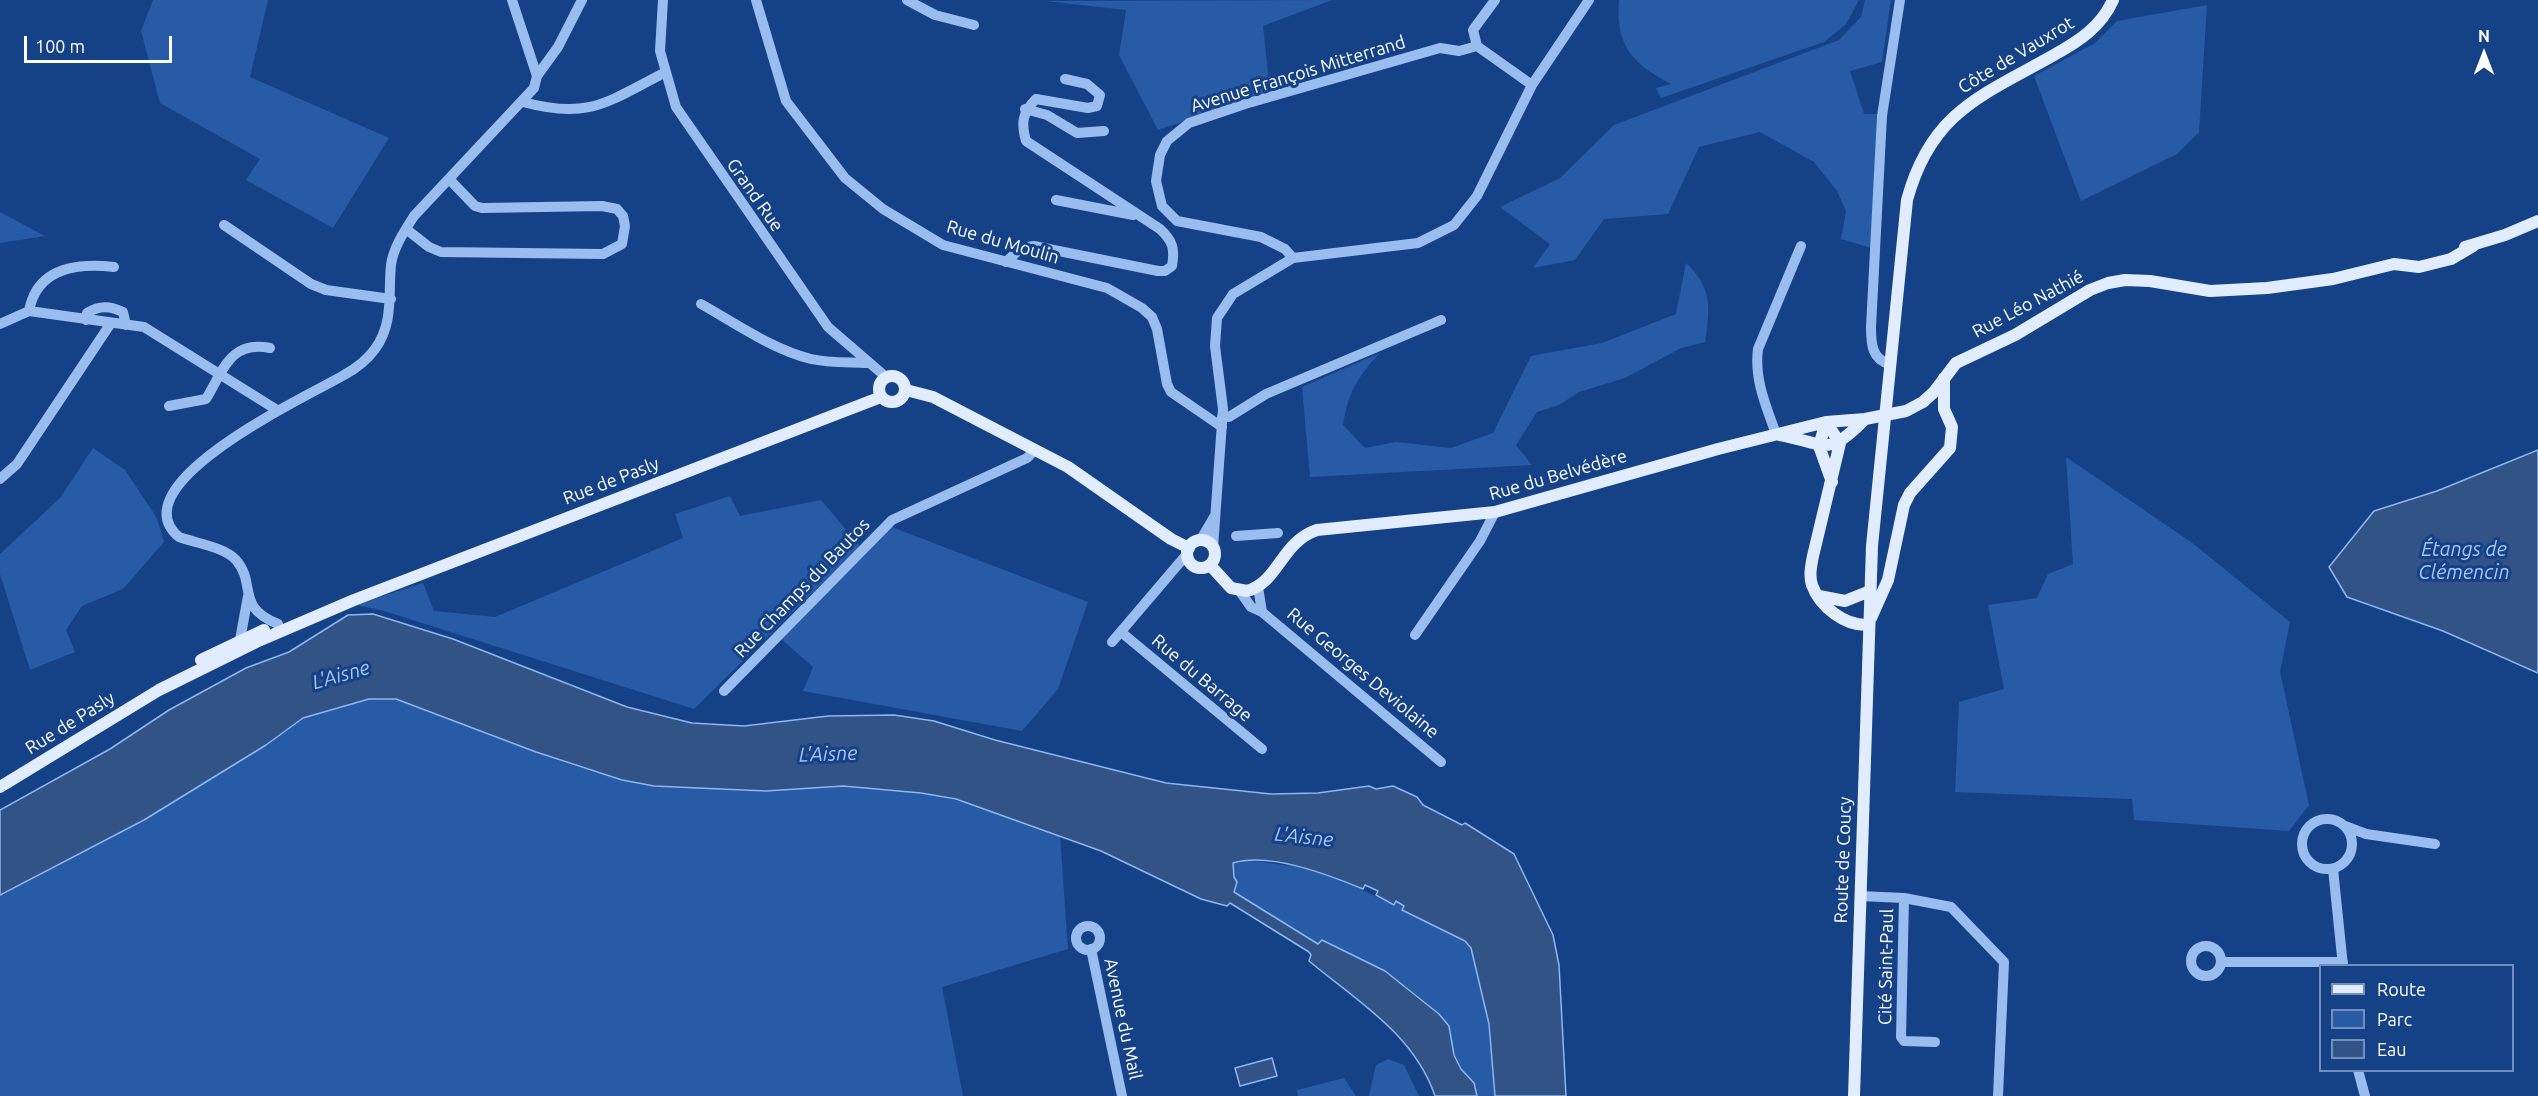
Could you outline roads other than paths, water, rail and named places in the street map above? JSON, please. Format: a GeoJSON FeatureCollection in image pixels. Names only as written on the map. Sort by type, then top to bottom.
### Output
{"type":"FeatureCollection","features":[{"type":"Feature","properties":{"kind":"main road","name":"Côte de Vauxrot"},"geometry":{"type":"LineString","coordinates":[[1883,436],[1907,200],[1917,170],[1934,136],[1969,103],[2093,30],[2113,0]]}},
{"type":"Feature","properties":{"kind":"main road","name":"Rue Léo Nathié"},"geometry":{"type":"LineString","coordinates":[[1923,402],[1956,363],[2015,335],[2090,290],[2108,283],[2125,280],[2150,281],[2210,291],[2267,288],[2333,279],[2394,264],[2419,267],[2457,256],[2473,246],[2538,221]]}},
{"type":"Feature","properties":{"kind":"main road"},"geometry":{"type":"LineString","coordinates":[[906,390],[902,399],[893,403],[881,397],[879,388],[886,377],[900,378],[906,390],[933,397],[1068,467],[1188,551],[1195,567],[1210,565],[1214,559],[1213,548],[1208,542],[1200,541],[1188,551]]}},
{"type":"Feature","properties":{"kind":"main road"},"geometry":{"type":"LineString","coordinates":[[1865,419],[1840,443],[1810,574],[1819,596],[1839,616],[1851,622],[1868,625],[1888,580],[1904,505],[1910,493],[1950,448],[1952,427],[1944,409],[1944,378]]}},
{"type":"Feature","properties":{"kind":"main road","name":"Rue de Pasly"},"geometry":{"type":"LineString","coordinates":[[159,690],[256,642],[354,600],[881,397]]}},
{"type":"Feature","properties":{"kind":"main road","name":"Rue du Belvédère"},"geometry":{"type":"LineString","coordinates":[[1258,587],[1268,579],[1295,541],[1317,530],[1495,512],[1776,434],[1826,422],[1887,416],[1906,411],[1923,402]]}},
{"type":"Feature","properties":{"kind":"main road"},"geometry":{"type":"LineString","coordinates":[[1923,402],[1944,409]]}},
{"type":"Feature","properties":{"kind":"main road"},"geometry":{"type":"LineString","coordinates":[[1826,422],[1840,443]]}},
{"type":"Feature","properties":{"kind":"main road"},"geometry":{"type":"LineString","coordinates":[[1826,422],[1819,446],[1832,482]]}},
{"type":"Feature","properties":{"kind":"main road"},"geometry":{"type":"LineString","coordinates":[[1776,434],[1819,446],[1840,443]]}},
{"type":"Feature","properties":{"kind":"main road","name":"Route de Coucy"},"geometry":{"type":"LineString","coordinates":[[1854,1096],[1868,625],[1883,436]]}},
{"type":"Feature","properties":{"kind":"main road","name":"Rue Georges Deviolaine"},"geometry":{"type":"LineString","coordinates":[[1210,565],[1231,588],[1239,590]]}},
{"type":"Feature","properties":{"kind":"main road"},"geometry":{"type":"LineString","coordinates":[[1239,590],[1258,587]]}},
{"type":"Feature","properties":{"kind":"main road"},"geometry":{"type":"LineString","coordinates":[[1819,596],[1845,601],[1870,591]]}},
{"type":"Feature","properties":{"kind":"main road","name":"Rue de Pasly"},"geometry":{"type":"LineString","coordinates":[[0,787],[159,690],[197,662],[240,640],[306,612],[354,600]]}},
{"type":"Feature","properties":{"kind":"street"},"geometry":{"type":"LineString","coordinates":[[512,0],[537,76]]}},
{"type":"Feature","properties":{"kind":"street"},"geometry":{"type":"LineString","coordinates":[[278,624],[266,619],[254,608],[248,596],[242,569],[235,558],[178,537],[168,523],[167,510],[178,483],[190,470],[277,410],[364,362],[384,333],[391,299],[391,263],[406,229],[414,216],[534,88],[537,76],[558,47],[582,0]]}},
{"type":"Feature","properties":{"kind":"street","name":"Grand Rue"},"geometry":{"type":"LineString","coordinates":[[663,0],[660,51],[664,73],[676,107],[828,327],[867,363],[886,377]]}},
{"type":"Feature","properties":{"kind":"street","name":"Rue du Moulin"},"geometry":{"type":"LineString","coordinates":[[756,0],[786,101],[845,178],[883,209],[943,245],[1107,288],[1142,308],[1152,317],[1157,329],[1167,384],[1171,392],[1222,422]]}},
{"type":"Feature","properties":{"kind":"street"},"geometry":{"type":"LineString","coordinates":[[907,0],[935,15],[974,25]]}},
{"type":"Feature","properties":{"kind":"street"},"geometry":{"type":"LineString","coordinates":[[1495,0],[1473,30],[1477,46],[1532,85]]}},
{"type":"Feature","properties":{"kind":"street"},"geometry":{"type":"LineString","coordinates":[[1213,548],[1222,422],[1215,346],[1217,318],[1233,294],[1293,258],[1418,243],[1454,225],[1477,196],[1532,85],[1589,0]]}},
{"type":"Feature","properties":{"kind":"street"},"geometry":{"type":"LineString","coordinates":[[1890,364],[1879,360],[1875,354],[1871,327],[1882,116],[1900,0]]}},
{"type":"Feature","properties":{"kind":"street","name":"Avenue François Mitterrand"},"geometry":{"type":"LineString","coordinates":[[1293,258],[1285,249],[1261,237],[1177,221],[1162,206],[1156,181],[1160,155],[1167,141],[1190,123],[1245,104],[1440,48],[1459,51],[1477,46]]}},
{"type":"Feature","properties":{"kind":"street"},"geometry":{"type":"LineString","coordinates":[[523,102],[548,109],[578,111],[597,107],[664,73]]}},
{"type":"Feature","properties":{"kind":"street"},"geometry":{"type":"LineString","coordinates":[[1006,262],[1021,248],[1034,246],[1165,271],[1172,266],[1174,248],[1160,229],[1026,141],[1023,128],[1025,109],[1036,99],[1088,108],[1097,106],[1100,95],[1087,84],[1065,79]]}},
{"type":"Feature","properties":{"kind":"street"},"geometry":{"type":"LineString","coordinates":[[1025,109],[1047,115],[1077,132],[1104,131]]}},
{"type":"Feature","properties":{"kind":"street"},"geometry":{"type":"LineString","coordinates":[[406,229],[429,247],[441,252],[486,254],[603,254],[622,244],[625,236],[623,216],[617,209],[602,206],[482,208],[475,206],[449,179]]}},
{"type":"Feature","properties":{"kind":"street"},"geometry":{"type":"LineString","coordinates":[[1056,200],[1141,217]]}},
{"type":"Feature","properties":{"kind":"street"},"geometry":{"type":"LineString","coordinates":[[224,225],[312,284],[326,290],[391,299]]}},
{"type":"Feature","properties":{"kind":"street"},"geometry":{"type":"LineString","coordinates":[[1776,434],[1760,385],[1757,357],[1801,246]]}},
{"type":"Feature","properties":{"kind":"street"},"geometry":{"type":"LineString","coordinates":[[29,311],[42,283],[63,268],[89,264],[114,267]]}},
{"type":"Feature","properties":{"kind":"street"},"geometry":{"type":"LineString","coordinates":[[701,304],[751,332],[808,358],[830,362],[867,363]]}},
{"type":"Feature","properties":{"kind":"street"},"geometry":{"type":"LineString","coordinates":[[86,320],[87,313],[95,308],[111,306],[123,312],[126,325]]}},
{"type":"Feature","properties":{"kind":"street"},"geometry":{"type":"LineString","coordinates":[[0,324],[29,311],[144,327],[277,410]]}},
{"type":"Feature","properties":{"kind":"street"},"geometry":{"type":"LineString","coordinates":[[1222,422],[1266,394],[1440,320]]}},
{"type":"Feature","properties":{"kind":"street"},"geometry":{"type":"LineString","coordinates":[[0,479],[17,464],[111,323]]}},
{"type":"Feature","properties":{"kind":"street"},"geometry":{"type":"LineString","coordinates":[[169,406],[206,399],[228,358],[255,345],[270,348]]}},
{"type":"Feature","properties":{"kind":"street","name":"Rue Champs du Bautos"},"geometry":{"type":"LineString","coordinates":[[724,691],[886,525],[1028,458],[1035,450]]}},
{"type":"Feature","properties":{"kind":"street"},"geometry":{"type":"LineString","coordinates":[[1415,635],[1480,542],[1495,512]]}},
{"type":"Feature","properties":{"kind":"street"},"geometry":{"type":"LineString","coordinates":[[1200,541],[1214,516]]}},
{"type":"Feature","properties":{"kind":"street"},"geometry":{"type":"LineString","coordinates":[[1236,536],[1278,532]]}},
{"type":"Feature","properties":{"kind":"street"},"geometry":{"type":"LineString","coordinates":[[1112,642],[1188,551]]}},
{"type":"Feature","properties":{"kind":"street","name":"Rue Georges Deviolaine"},"geometry":{"type":"LineString","coordinates":[[1258,587],[1262,612]]}},
{"type":"Feature","properties":{"kind":"street","name":"Rue Georges Deviolaine"},"geometry":{"type":"LineString","coordinates":[[1239,590],[1251,607],[1262,612],[1441,762]]}},
{"type":"Feature","properties":{"kind":"street"},"geometry":{"type":"LineString","coordinates":[[240,640],[248,596]]}},
{"type":"Feature","properties":{"kind":"street","name":"Rue du Barrage"},"geometry":{"type":"LineString","coordinates":[[1121,632],[1262,749]]}},
{"type":"Feature","properties":{"kind":"street"},"geometry":{"type":"LineString","coordinates":[[2345,826],[2353,842],[2350,856],[2339,866],[2332,869],[2317,867],[2305,856],[2302,841],[2304,833],[2315,822],[2323,819],[2338,821],[2366,834],[2435,844]]}},
{"type":"Feature","properties":{"kind":"street"},"geometry":{"type":"LineString","coordinates":[[2353,842],[2366,834]]}},
{"type":"Feature","properties":{"kind":"street"},"geometry":{"type":"LineString","coordinates":[[2221,962],[2343,964],[2332,869]]}},
{"type":"Feature","properties":{"kind":"street"},"geometry":{"type":"LineString","coordinates":[[1860,896],[1904,898],[1951,907],[2004,962],[1998,1096]]}},
{"type":"Feature","properties":{"kind":"street","name":"Cité Saint-Paul"},"geometry":{"type":"LineString","coordinates":[[1904,898],[1901,1037],[1904,1041],[1935,1042]]}},
{"type":"Feature","properties":{"kind":"street","name":"Avenue du Mail"},"geometry":{"type":"LineString","coordinates":[[1091,949],[1122,1096]]}},
{"type":"Feature","properties":{"kind":"street"},"geometry":{"type":"LineString","coordinates":[[2358,1072],[2365,1096]]}},
{"type":"Feature","properties":{"kind":"water","name":"Étangs de Clémencin"},"geometry":{"type":"Polygon","coordinates":[[[2538,450],[2538,673],[2443,631],[2347,597],[2329,567],[2374,511],[2437,491],[2538,450]]]}},
{"type":"Feature","properties":{"kind":"water","name":"L'Aisne"},"geometry":{"type":"Polygon","coordinates":[[[373,614],[453,639],[627,707],[692,723],[744,726],[828,716],[894,715],[934,721],[995,740],[1166,783],[1271,794],[1318,793],[1369,786],[1376,789],[1393,786],[1417,797],[1423,805],[1462,825],[1465,823],[1514,854],[1553,935],[1559,965],[1566,1096],[1495,1096],[1489,1024],[1471,948],[1465,941],[1402,910],[1404,906],[1396,901],[1394,905],[1376,895],[1378,891],[1365,885],[1363,889],[1317,872],[1264,860],[1233,863],[1234,877],[1237,882],[1234,892],[1318,944],[1322,940],[1385,971],[1439,1014],[1449,1026],[1454,1055],[1461,1069],[1474,1083],[1477,1096],[1435,1096],[1426,1074],[1399,1037],[1382,1020],[1309,961],[1311,955],[1309,952],[1230,903],[1227,906],[1201,899],[1101,851],[956,799],[921,793],[843,786],[766,791],[654,786],[622,780],[536,752],[396,699],[369,699],[303,718],[266,745],[144,820],[0,895],[0,810],[110,749],[169,710],[246,668],[289,652],[348,615],[373,614]]]}},
{"type":"Feature","properties":{"kind":"water"},"geometry":{"type":"Polygon","coordinates":[[[1272,1058],[1277,1076],[1240,1086],[1235,1068],[1272,1058]]]}}]}
